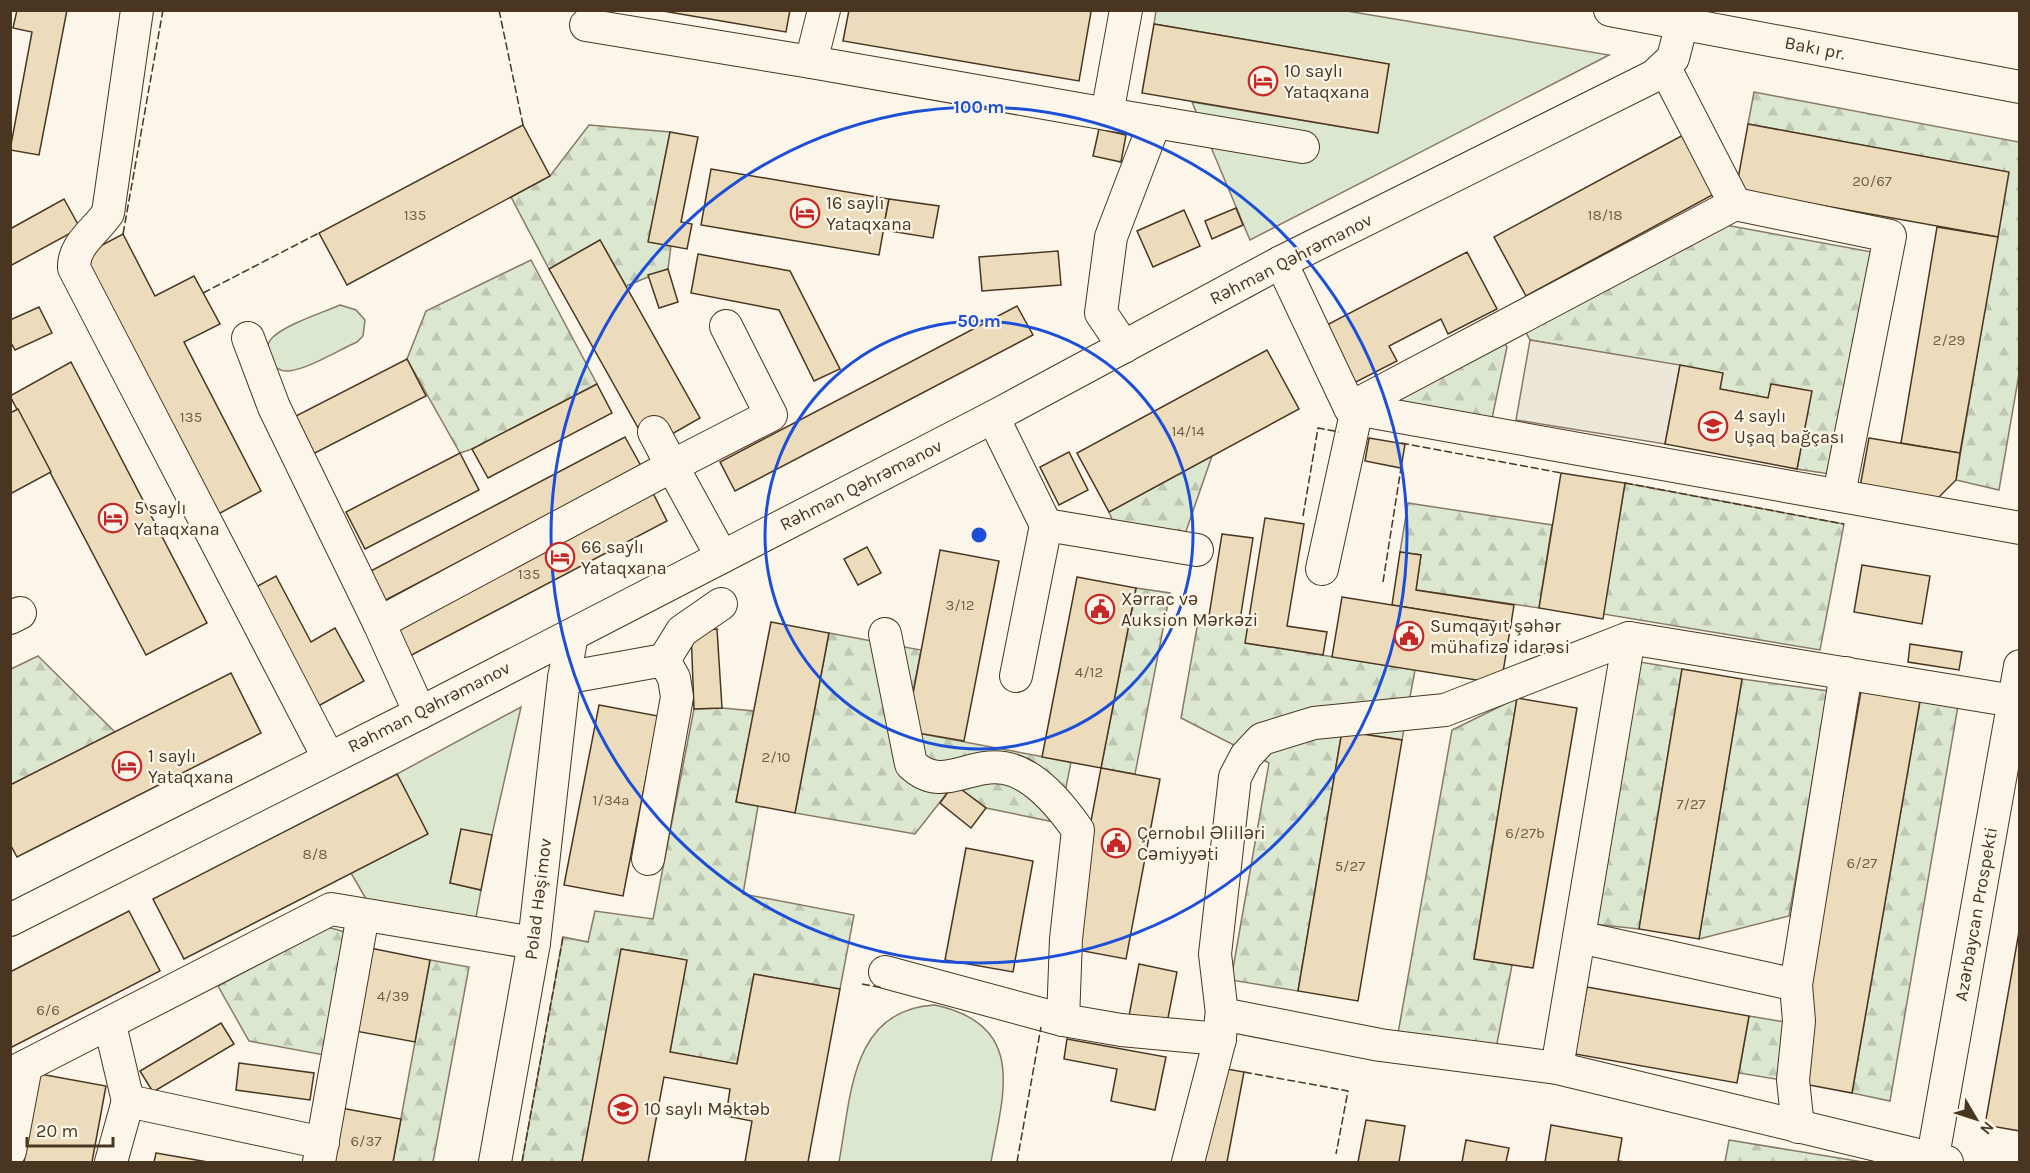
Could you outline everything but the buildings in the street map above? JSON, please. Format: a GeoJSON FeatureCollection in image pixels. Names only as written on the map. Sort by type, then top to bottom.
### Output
{"type":"FeatureCollection","features":[{"type":"Feature","properties":{"kind":"street"},"geometry":{"type":"LineString","coordinates":[[136,10],[108,213],[96,230],[79,246],[73,256],[74,268],[328,758]]}},
{"type":"Feature","properties":{"kind":"street"},"geometry":{"type":"LineString","coordinates":[[811,62],[824,10]]}},
{"type":"Feature","properties":{"kind":"street"},"geometry":{"type":"LineString","coordinates":[[1107,114],[1126,10]]}},
{"type":"Feature","properties":{"kind":"street","name":"Bakı pr."},"geometry":{"type":"LineString","coordinates":[[1610,10],[2019,87]]}},
{"type":"Feature","properties":{"kind":"street"},"geometry":{"type":"LineString","coordinates":[[1682,23],[1678,45],[1665,68],[1735,204]]}},
{"type":"Feature","properties":{"kind":"street"},"geometry":{"type":"LineString","coordinates":[[586,25],[1303,147]]}},
{"type":"Feature","properties":{"kind":"street","name":"Rəhman Qəhrəmanov"},"geometry":{"type":"LineString","coordinates":[[10,920],[420,713],[993,417],[1281,262],[1665,68]]}},
{"type":"Feature","properties":{"kind":"street"},"geometry":{"type":"LineString","coordinates":[[1124,347],[1101,313],[1111,237],[1155,122]]}},
{"type":"Feature","properties":{"kind":"street"},"geometry":{"type":"LineString","coordinates":[[1354,409],[1735,204],[1890,236],[1839,494]]}},
{"type":"Feature","properties":{"kind":"street"},"geometry":{"type":"LineString","coordinates":[[1281,262],[1354,409],[1322,569]]}},
{"type":"Feature","properties":{"kind":"street"},"geometry":{"type":"LineString","coordinates":[[379,623],[771,415],[726,326]]}},
{"type":"Feature","properties":{"kind":"street"},"geometry":{"type":"LineString","coordinates":[[248,338],[274,408],[379,623],[420,713]]}},
{"type":"Feature","properties":{"kind":"street"},"geometry":{"type":"LineString","coordinates":[[1354,409],[2019,528]]}},
{"type":"Feature","properties":{"kind":"street"},"geometry":{"type":"LineString","coordinates":[[993,417],[1046,525],[1016,676]]}},
{"type":"Feature","properties":{"kind":"street"},"geometry":{"type":"LineString","coordinates":[[654,432],[722,557]]}},
{"type":"Feature","properties":{"kind":"street"},"geometry":{"type":"LineString","coordinates":[[1046,525],[1197,550]]}},
{"type":"Feature","properties":{"kind":"street"},"geometry":{"type":"LineString","coordinates":[[564,678],[664,660],[682,631],[721,604]]}},
{"type":"Feature","properties":{"kind":"street","name":"Polad Həşimov"},"geometry":{"type":"LineString","coordinates":[[495,1162],[534,943],[564,678],[572,634]]}},
{"type":"Feature","properties":{"kind":"street"},"geometry":{"type":"LineString","coordinates":[[885,634],[911,764],[934,779],[987,768],[1004,768],[1021,773],[1055,800],[1078,830],[1066,939],[1063,1020]]}},
{"type":"Feature","properties":{"kind":"street"},"geometry":{"type":"LineString","coordinates":[[1557,1068],[1629,638]]}},
{"type":"Feature","properties":{"kind":"street"},"geometry":{"type":"LineString","coordinates":[[1188,1162],[1221,1027],[1215,954],[1235,777],[1246,756],[1262,739],[1314,723],[1445,710],[1629,638],[2016,702]]}},
{"type":"Feature","properties":{"kind":"street"},"geometry":{"type":"LineString","coordinates":[[648,858],[677,697],[674,678],[664,660]]}},
{"type":"Feature","properties":{"kind":"street","name":"Azərbaycan Prospekti"},"geometry":{"type":"LineString","coordinates":[[1937,1162],[2016,702],[2019,666]]}},
{"type":"Feature","properties":{"kind":"street"},"geometry":{"type":"LineString","coordinates":[[1798,1127],[1793,1080],[1799,1022],[1796,985],[1846,673]]}},
{"type":"Feature","properties":{"kind":"street"},"geometry":{"type":"LineString","coordinates":[[10,1151],[18,1070],[110,1025],[332,909],[534,943]]}},
{"type":"Feature","properties":{"kind":"street"},"geometry":{"type":"LineString","coordinates":[[128,1101],[321,1153],[363,915]]}},
{"type":"Feature","properties":{"kind":"street"},"geometry":{"type":"LineString","coordinates":[[1579,937],[1796,985]]}},
{"type":"Feature","properties":{"kind":"street"},"geometry":{"type":"LineString","coordinates":[[885,972],[1063,1020],[1121,1030],[1221,1027],[1557,1068],[1937,1162]]}},
{"type":"Feature","properties":{"kind":"street"},"geometry":{"type":"LineString","coordinates":[[110,1025],[128,1101],[111,1162]]}},
{"type":"Feature","properties":{"kind":"green space"},"geometry":{"type":"Polygon","coordinates":[[[1156,11],[1347,11],[1609,55],[1250,240],[1192,102],[1377,133],[1389,64],[1154,24],[1156,11]]]}},
{"type":"Feature","properties":{"kind":"green space"},"geometry":{"type":"Polygon","coordinates":[[[1754,92],[2019,142],[2019,374],[1999,490],[1956,480],[2008,172],[1748,124],[1754,92]]]}},
{"type":"Feature","properties":{"kind":"green space"},"geometry":{"type":"Polygon","coordinates":[[[589,125],[670,132],[649,242],[671,246],[668,269],[626,286],[600,240],[549,269],[511,197],[550,176],[589,125]]]}},
{"type":"Feature","properties":{"kind":"green space"},"geometry":{"type":"Polygon","coordinates":[[[1709,222],[1872,252],[1830,474],[1797,469],[1811,391],[1772,384],[1768,398],[1720,389],[1722,373],[1530,340],[1520,321],[1709,222]]]}},
{"type":"Feature","properties":{"kind":"green space"},"geometry":{"type":"Polygon","coordinates":[[[531,260],[597,384],[472,449],[460,453],[407,359],[426,311],[531,260]]]}},
{"type":"Feature","properties":{"kind":"green space"},"geometry":{"type":"Polygon","coordinates":[[[340,305],[356,310],[365,320],[363,336],[357,342],[297,370],[282,371],[272,364],[267,348],[273,337],[296,323],[340,305]]]}},
{"type":"Feature","properties":{"kind":"green space"},"geometry":{"type":"Polygon","coordinates":[[[1498,334],[1507,347],[1490,428],[1365,404],[1498,334]]]}},
{"type":"Feature","properties":{"kind":"green space"},"geometry":{"type":"Polygon","coordinates":[[[1212,456],[1183,540],[1115,527],[1109,512],[1212,456]]]}},
{"type":"Feature","properties":{"kind":"green space"},"geometry":{"type":"Polygon","coordinates":[[[1625,483],[1844,524],[1820,650],[1603,614],[1625,483]]]}},
{"type":"Feature","properties":{"kind":"green space"},"geometry":{"type":"Polygon","coordinates":[[[1408,503],[1552,525],[1539,608],[1416,590],[1421,555],[1400,552],[1408,503]]]}},
{"type":"Feature","properties":{"kind":"green space"},"geometry":{"type":"Polygon","coordinates":[[[1136,588],[1170,593],[1135,774],[1101,768],[1136,588]]]}},
{"type":"Feature","properties":{"kind":"green space"},"geometry":{"type":"Polygon","coordinates":[[[1199,616],[1249,621],[1246,643],[1415,670],[1402,740],[1342,731],[1298,991],[1231,980],[1269,763],[1181,718],[1199,616]]]}},
{"type":"Feature","properties":{"kind":"green space"},"geometry":{"type":"Polygon","coordinates":[[[829,633],[921,650],[906,731],[1071,762],[1059,823],[986,808],[954,784],[915,834],[795,813],[829,633]]]}},
{"type":"Feature","properties":{"kind":"green space"},"geometry":{"type":"Polygon","coordinates":[[[38,656],[115,732],[11,785],[11,669],[38,656]]]}},
{"type":"Feature","properties":{"kind":"green space"},"geometry":{"type":"Polygon","coordinates":[[[1640,662],[1682,669],[1639,929],[1593,924],[1640,662]]]}},
{"type":"Feature","properties":{"kind":"green space"},"geometry":{"type":"Polygon","coordinates":[[[1742,679],[1828,691],[1789,916],[1699,939],[1742,679]]]}},
{"type":"Feature","properties":{"kind":"green space"},"geometry":{"type":"Polygon","coordinates":[[[1517,698],[1474,958],[1512,965],[1495,1054],[1397,1039],[1452,730],[1517,698]]]}},
{"type":"Feature","properties":{"kind":"green space"},"geometry":{"type":"Polygon","coordinates":[[[1920,701],[1958,706],[1890,1101],[1852,1093],[1920,701]]]}},
{"type":"Feature","properties":{"kind":"green space"},"geometry":{"type":"Polygon","coordinates":[[[521,707],[492,835],[461,830],[450,883],[481,890],[475,923],[369,904],[351,873],[427,834],[397,774],[521,707]]]}},
{"type":"Feature","properties":{"kind":"green space"},"geometry":{"type":"Polygon","coordinates":[[[722,708],[754,711],[736,802],[758,806],[743,894],[854,915],[840,989],[754,974],[737,1064],[670,1052],[686,960],[622,949],[582,1162],[522,1162],[563,937],[588,942],[595,911],[653,919],[694,709],[722,708]]]}},
{"type":"Feature","properties":{"kind":"green space"},"geometry":{"type":"Polygon","coordinates":[[[327,927],[349,933],[324,1055],[249,1041],[218,986],[327,927]]]}},
{"type":"Feature","properties":{"kind":"green space"},"geometry":{"type":"Polygon","coordinates":[[[430,960],[469,967],[433,1162],[393,1162],[430,960]]]}},
{"type":"Feature","properties":{"kind":"green space"},"geometry":{"type":"Polygon","coordinates":[[[935,1005],[965,1015],[985,1028],[997,1046],[1002,1066],[1003,1088],[991,1162],[839,1162],[852,1085],[870,1040],[886,1022],[907,1010],[935,1005]]]}},
{"type":"Feature","properties":{"kind":"green space"},"geometry":{"type":"Polygon","coordinates":[[[1749,1016],[1803,1025],[1793,1082],[1739,1073],[1749,1016]]]}},
{"type":"Feature","properties":{"kind":"green space"},"geometry":{"type":"Polygon","coordinates":[[[1729,1140],[1863,1162],[1725,1162],[1729,1140]]]}},
{"type":"Feature","properties":{"kind":"shaded area"},"geometry":{"type":"Polygon","coordinates":[[[1530,340],[1680,365],[1665,444],[1516,420],[1530,340]]]}},
{"type":"Feature","properties":{"kind":"fence"},"geometry":{"type":"LineString","coordinates":[[123,234],[163,10]]}},
{"type":"Feature","properties":{"kind":"fence"},"geometry":{"type":"LineString","coordinates":[[499,10],[523,125]]}},
{"type":"Feature","properties":{"kind":"fence"},"geometry":{"type":"LineString","coordinates":[[203,293],[319,233]]}},
{"type":"Feature","properties":{"kind":"fence"},"geometry":{"type":"LineString","coordinates":[[1303,516],[1318,428],[1339,432]]}},
{"type":"Feature","properties":{"kind":"fence"},"geometry":{"type":"LineString","coordinates":[[1401,443],[1561,473]]}},
{"type":"Feature","properties":{"kind":"fence"},"geometry":{"type":"LineString","coordinates":[[1383,582],[1401,468]]}},
{"type":"Feature","properties":{"kind":"fence"},"geometry":{"type":"LineString","coordinates":[[1625,483],[1844,524]]}},
{"type":"Feature","properties":{"kind":"fence"},"geometry":{"type":"LineString","coordinates":[[522,1162],[563,937]]}},
{"type":"Feature","properties":{"kind":"fence"},"geometry":{"type":"LineString","coordinates":[[862,984],[884,988]]}},
{"type":"Feature","properties":{"kind":"fence"},"geometry":{"type":"LineString","coordinates":[[1017,1162],[1041,1027]]}},
{"type":"Feature","properties":{"kind":"fence"},"geometry":{"type":"LineString","coordinates":[[1244,1072],[1348,1091],[1336,1154]]}},
{"type":"Feature","properties":{"kind":"place","name":"10 saylı Yataqxana"},"geometry":{"type":"Point","coordinates":[1263,81]}},
{"type":"Feature","properties":{"kind":"place","name":"16 saylı Yataqxana"},"geometry":{"type":"Point","coordinates":[805,213]}},
{"type":"Feature","properties":{"kind":"place","name":"4 saylı Uşaq bağçası"},"geometry":{"type":"Point","coordinates":[1713,426]}},
{"type":"Feature","properties":{"kind":"place","name":"5 saylı Yataqxana"},"geometry":{"type":"Point","coordinates":[113,518]}},
{"type":"Feature","properties":{"kind":"place","name":"66 saylı Yataqxana"},"geometry":{"type":"Point","coordinates":[560,557]}},
{"type":"Feature","properties":{"kind":"place","name":"Xərrac və Auksion Mərkəzi"},"geometry":{"type":"Point","coordinates":[1100,609]}},
{"type":"Feature","properties":{"kind":"place","name":"Sumqayıt şəhər mühafizə idarəsi"},"geometry":{"type":"Point","coordinates":[1409,636]}},
{"type":"Feature","properties":{"kind":"place","name":"1 saylı Yataqxana"},"geometry":{"type":"Point","coordinates":[127,766]}},
{"type":"Feature","properties":{"kind":"place","name":"Çernobıl Əlilləri Cəmiyyəti"},"geometry":{"type":"Point","coordinates":[1116,843]}},
{"type":"Feature","properties":{"kind":"place","name":"10 saylı Məktəb"},"geometry":{"type":"Point","coordinates":[623,1109]}}]}
